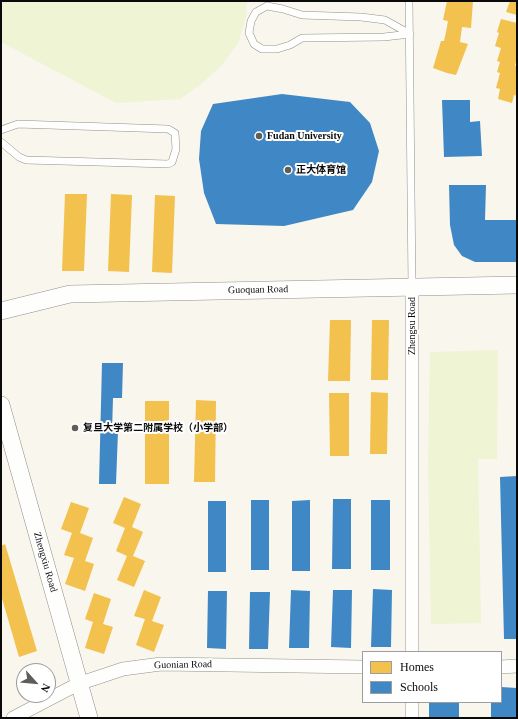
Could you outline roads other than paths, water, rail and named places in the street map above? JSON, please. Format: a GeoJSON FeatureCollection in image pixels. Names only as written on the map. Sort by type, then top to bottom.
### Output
{"type":"FeatureCollection","features":[{"type":"Feature","properties":{"kind":"street","name":"Guoquan Road"},"geometry":{"type":"LineString","coordinates":[[1,311],[70,294],[517,285]]}},
{"type":"Feature","properties":{"kind":"street","name":"Zhengsu Road"},"geometry":{"type":"LineString","coordinates":[[412,286],[412,651]]}},
{"type":"Feature","properties":{"kind":"street","name":"Zhengxiu Road"},"geometry":{"type":"LineString","coordinates":[[1,405],[78,684],[89,718]]}},
{"type":"Feature","properties":{"kind":"street","name":"Guonian Road"},"geometry":{"type":"LineString","coordinates":[[13,718],[78,684],[123,670],[161,664],[362,668]]}},
{"type":"Feature","properties":{"kind":"street"},"geometry":{"type":"LineString","coordinates":[[502,667],[517,666]]}},
{"type":"Feature","properties":{"kind":"street"},"geometry":{"type":"LineString","coordinates":[[412,703],[412,718]]}},
{"type":"Feature","properties":{"kind":"lane"},"geometry":{"type":"LineString","coordinates":[[280,1],[283,9]]}},
{"type":"Feature","properties":{"kind":"lane","name":"Zhengsu Road"},"geometry":{"type":"LineString","coordinates":[[409,1],[412,286]]}},
{"type":"Feature","properties":{"kind":"lane"},"geometry":{"type":"LineString","coordinates":[[267,6],[302,15],[361,17],[385,20],[410,34],[384,37],[302,38],[290,46],[277,49],[262,49],[254,44],[249,33],[251,21],[256,12],[267,6]]}},
{"type":"Feature","properties":{"kind":"lane"},"geometry":{"type":"LineString","coordinates":[[1,130],[18,124],[168,129],[175,133],[176,149],[172,162],[168,164],[26,160],[19,157],[1,142]]}},
{"type":"Feature","properties":{"kind":"place","name":"Fudan University"},"geometry":{"type":"Point","coordinates":[259,136]}},
{"type":"Feature","properties":{"kind":"place","name":"正大体育馆"},"geometry":{"type":"Point","coordinates":[288,170]}},
{"type":"Feature","properties":{"kind":"place","name":"复旦大学第二附属学校（小学部）"},"geometry":{"type":"Point","coordinates":[75,428]}}]}
